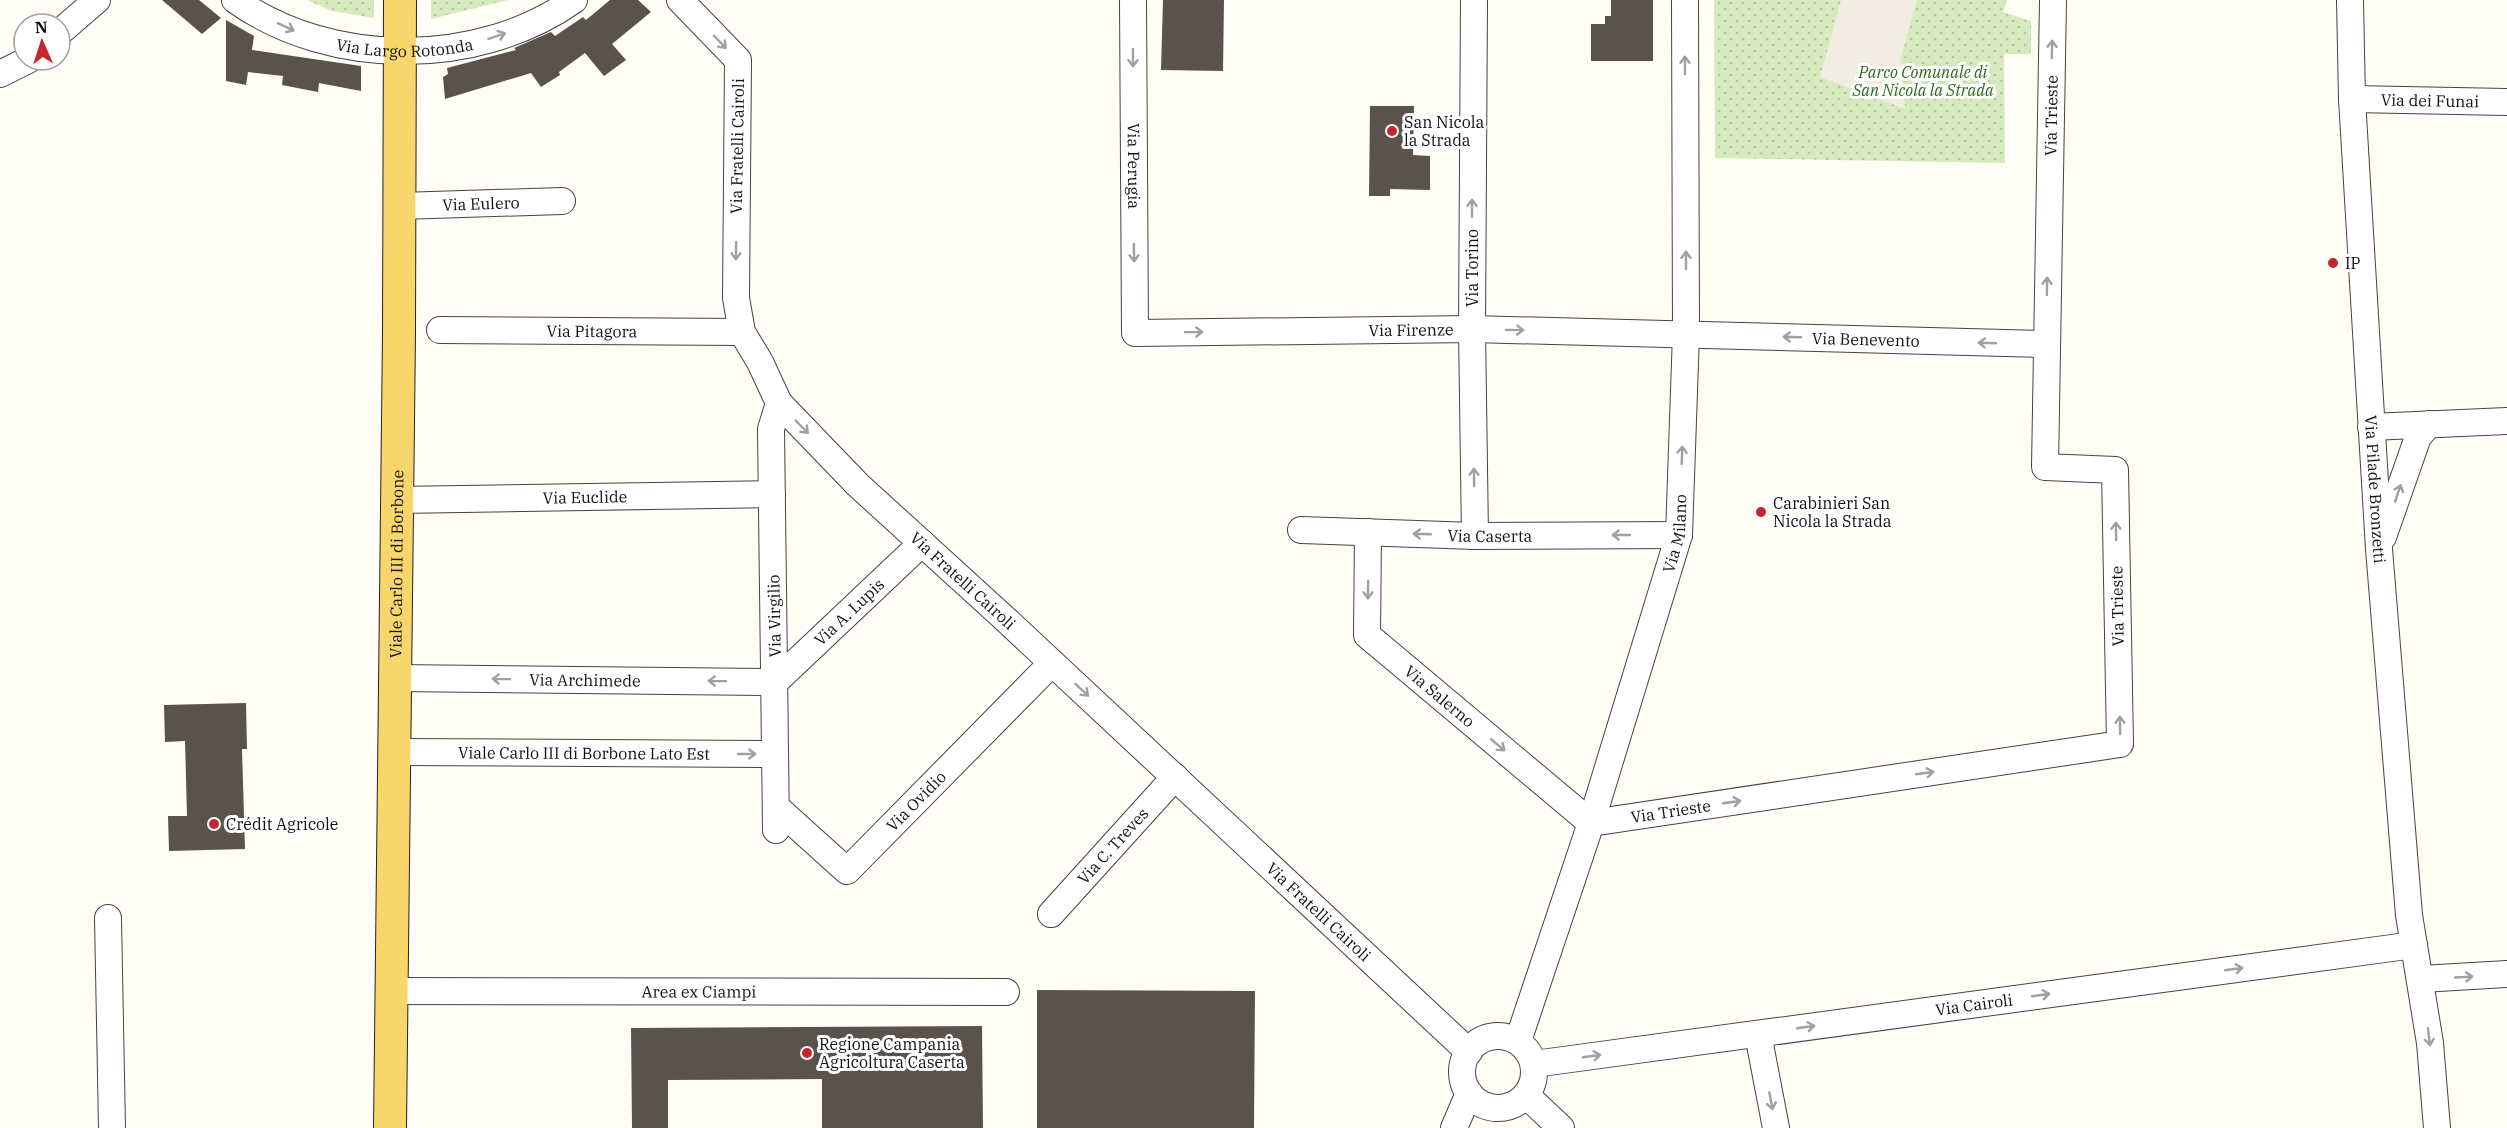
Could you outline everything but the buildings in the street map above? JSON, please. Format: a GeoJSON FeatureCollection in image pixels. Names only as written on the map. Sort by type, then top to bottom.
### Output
{"type":"FeatureCollection","features":[{"type":"Feature","properties":{"kind":"main road","name":"Viale Carlo III di Borbone"},"geometry":{"type":"LineString","coordinates":[[390,1128],[398,500],[400,0]]}},
{"type":"Feature","properties":{"kind":"street"},"geometry":{"type":"LineString","coordinates":[[72,22],[97,0]]}},
{"type":"Feature","properties":{"kind":"street","name":"Via Largo Rotonda"},"geometry":{"type":"LineString","coordinates":[[234,0],[247,9],[295,32],[346,46],[400,51],[443,49],[486,40],[527,26],[574,0]]}},
{"type":"Feature","properties":{"kind":"street","name":"Via Fratelli Cairoli"},"geometry":{"type":"LineString","coordinates":[[680,0],[738,60],[736,298],[742,332],[760,362],[779,403],[858,485],[1175,777],[1468,1052]]}},
{"type":"Feature","properties":{"kind":"street","name":"Via Perugia"},"geometry":{"type":"LineString","coordinates":[[1133,0],[1135,333]]}},
{"type":"Feature","properties":{"kind":"street","name":"Via Torino"},"geometry":{"type":"LineString","coordinates":[[1474,0],[1472,329],[1475,536]]}},
{"type":"Feature","properties":{"kind":"street","name":"Via Milano"},"geometry":{"type":"LineString","coordinates":[[1518,1041],[1591,823],[1679,535],[1686,334],[1685,0]]}},
{"type":"Feature","properties":{"kind":"street","name":"Via Trieste"},"geometry":{"type":"LineString","coordinates":[[1591,823],[2120,744],[2115,470],[2045,467],[2053,0]]}},
{"type":"Feature","properties":{"kind":"street","name":"Via Pilade Bronzetti"},"geometry":{"type":"LineString","coordinates":[[2350,0],[2352,99],[2379,549],[2409,915],[2430,1043],[2437,1128]]}},
{"type":"Feature","properties":{"kind":"street","name":"Via dei Funai"},"geometry":{"type":"LineString","coordinates":[[2352,99],[2507,102]]}},
{"type":"Feature","properties":{"kind":"street","name":"Via Eulero"},"geometry":{"type":"LineString","coordinates":[[400,206],[562,201]]}},
{"type":"Feature","properties":{"kind":"street","name":"Via Firenze"},"geometry":{"type":"LineString","coordinates":[[1135,333],[1472,329],[1686,334]]}},
{"type":"Feature","properties":{"kind":"street","name":"Via Pitagora"},"geometry":{"type":"LineString","coordinates":[[440,330],[742,332]]}},
{"type":"Feature","properties":{"kind":"street","name":"Via Benevento"},"geometry":{"type":"LineString","coordinates":[[1686,334],[2046,344]]}},
{"type":"Feature","properties":{"kind":"street","name":"Via Virgilio"},"geometry":{"type":"LineString","coordinates":[[776,819],[771,429],[779,403]]}},
{"type":"Feature","properties":{"kind":"street"},"geometry":{"type":"LineString","coordinates":[[2371,427],[2507,421]]}},
{"type":"Feature","properties":{"kind":"street"},"geometry":{"type":"LineString","coordinates":[[2379,549],[2418,437],[2428,424]]}},
{"type":"Feature","properties":{"kind":"street","name":"Via Euclide"},"geometry":{"type":"LineString","coordinates":[[398,500],[772,494]]}},
{"type":"Feature","properties":{"kind":"street","name":"Via Caserta"},"geometry":{"type":"LineString","coordinates":[[1301,530],[1475,536],[1679,535]]}},
{"type":"Feature","properties":{"kind":"street","name":"Via Salerno"},"geometry":{"type":"LineString","coordinates":[[1368,532],[1367,635],[1591,823]]}},
{"type":"Feature","properties":{"kind":"street","name":"Via A. Lupis"},"geometry":{"type":"LineString","coordinates":[[775,682],[922,543]]}},
{"type":"Feature","properties":{"kind":"street","name":"Via Ovidio"},"geometry":{"type":"LineString","coordinates":[[776,819],[847,872],[1052,663]]}},
{"type":"Feature","properties":{"kind":"street","name":"Via Archimede"},"geometry":{"type":"LineString","coordinates":[[395,678],[775,682]]}},
{"type":"Feature","properties":{"kind":"street","name":"Viale Carlo III di Borbone Lato Est"},"geometry":{"type":"LineString","coordinates":[[394,752],[775,754]]}},
{"type":"Feature","properties":{"kind":"street","name":"Via C. Treves"},"geometry":{"type":"LineString","coordinates":[[1051,914],[1175,777]]}},
{"type":"Feature","properties":{"kind":"street"},"geometry":{"type":"LineString","coordinates":[[108,918],[112,1128]]}},
{"type":"Feature","properties":{"kind":"street","name":"Via Cairoli"},"geometry":{"type":"LineString","coordinates":[[1534,1064],[2414,945]]}},
{"type":"Feature","properties":{"kind":"street"},"geometry":{"type":"LineString","coordinates":[[2421,979],[2507,974]]}},
{"type":"Feature","properties":{"kind":"street","name":"Area ex Ciampi"},"geometry":{"type":"LineString","coordinates":[[391,992],[1006,992]]}},
{"type":"Feature","properties":{"kind":"street"},"geometry":{"type":"LineString","coordinates":[[1758,1034],[1776,1128]]}},
{"type":"Feature","properties":{"kind":"street"},"geometry":{"type":"LineString","coordinates":[[1491,1036],[1505,1036],[1518,1041],[1531,1055],[1534,1064],[1534,1081],[1526,1095],[1516,1104],[1504,1107],[1491,1107],[1479,1102],[1469,1093],[1462,1073],[1468,1052],[1478,1042],[1491,1036]]}},
{"type":"Feature","properties":{"kind":"street"},"geometry":{"type":"LineString","coordinates":[[1454,1128],[1469,1093]]}},
{"type":"Feature","properties":{"kind":"street"},"geometry":{"type":"LineString","coordinates":[[1526,1095],[1561,1128]]}},
{"type":"Feature","properties":{"kind":"green space"},"geometry":{"type":"Polygon","coordinates":[[[307,0],[374,0],[374,18],[332,11],[307,0]]]}},
{"type":"Feature","properties":{"kind":"green space"},"geometry":{"type":"Polygon","coordinates":[[[431,0],[508,0],[431,19],[431,0]]]}},
{"type":"Feature","properties":{"kind":"green space","name":"Parco Comunale di San Nicola la Strada"},"geometry":{"type":"Polygon","coordinates":[[[1714,0],[2007,0],[2003,12],[2031,21],[2031,54],[2004,54],[2005,163],[1715,158],[1714,0]]]}},
{"type":"Feature","properties":{"kind":"shaded area"},"geometry":{"type":"Polygon","coordinates":[[[1841,0],[1917,0],[1901,57],[1905,109],[1820,77],[1841,0]]]}},
{"type":"Feature","properties":{"kind":"place","name":"San Nicola la Strada"},"geometry":{"type":"Point","coordinates":[1392,131]}},
{"type":"Feature","properties":{"kind":"place","name":"IP"},"geometry":{"type":"Point","coordinates":[2333,263]}},
{"type":"Feature","properties":{"kind":"place","name":"Carabinieri San Nicola la Strada"},"geometry":{"type":"Point","coordinates":[1761,512]}},
{"type":"Feature","properties":{"kind":"place","name":"Crédit Agricole"},"geometry":{"type":"Point","coordinates":[214,824]}},
{"type":"Feature","properties":{"kind":"place","name":"Regione Campania Agricoltura Caserta"},"geometry":{"type":"Point","coordinates":[807,1053]}}]}
